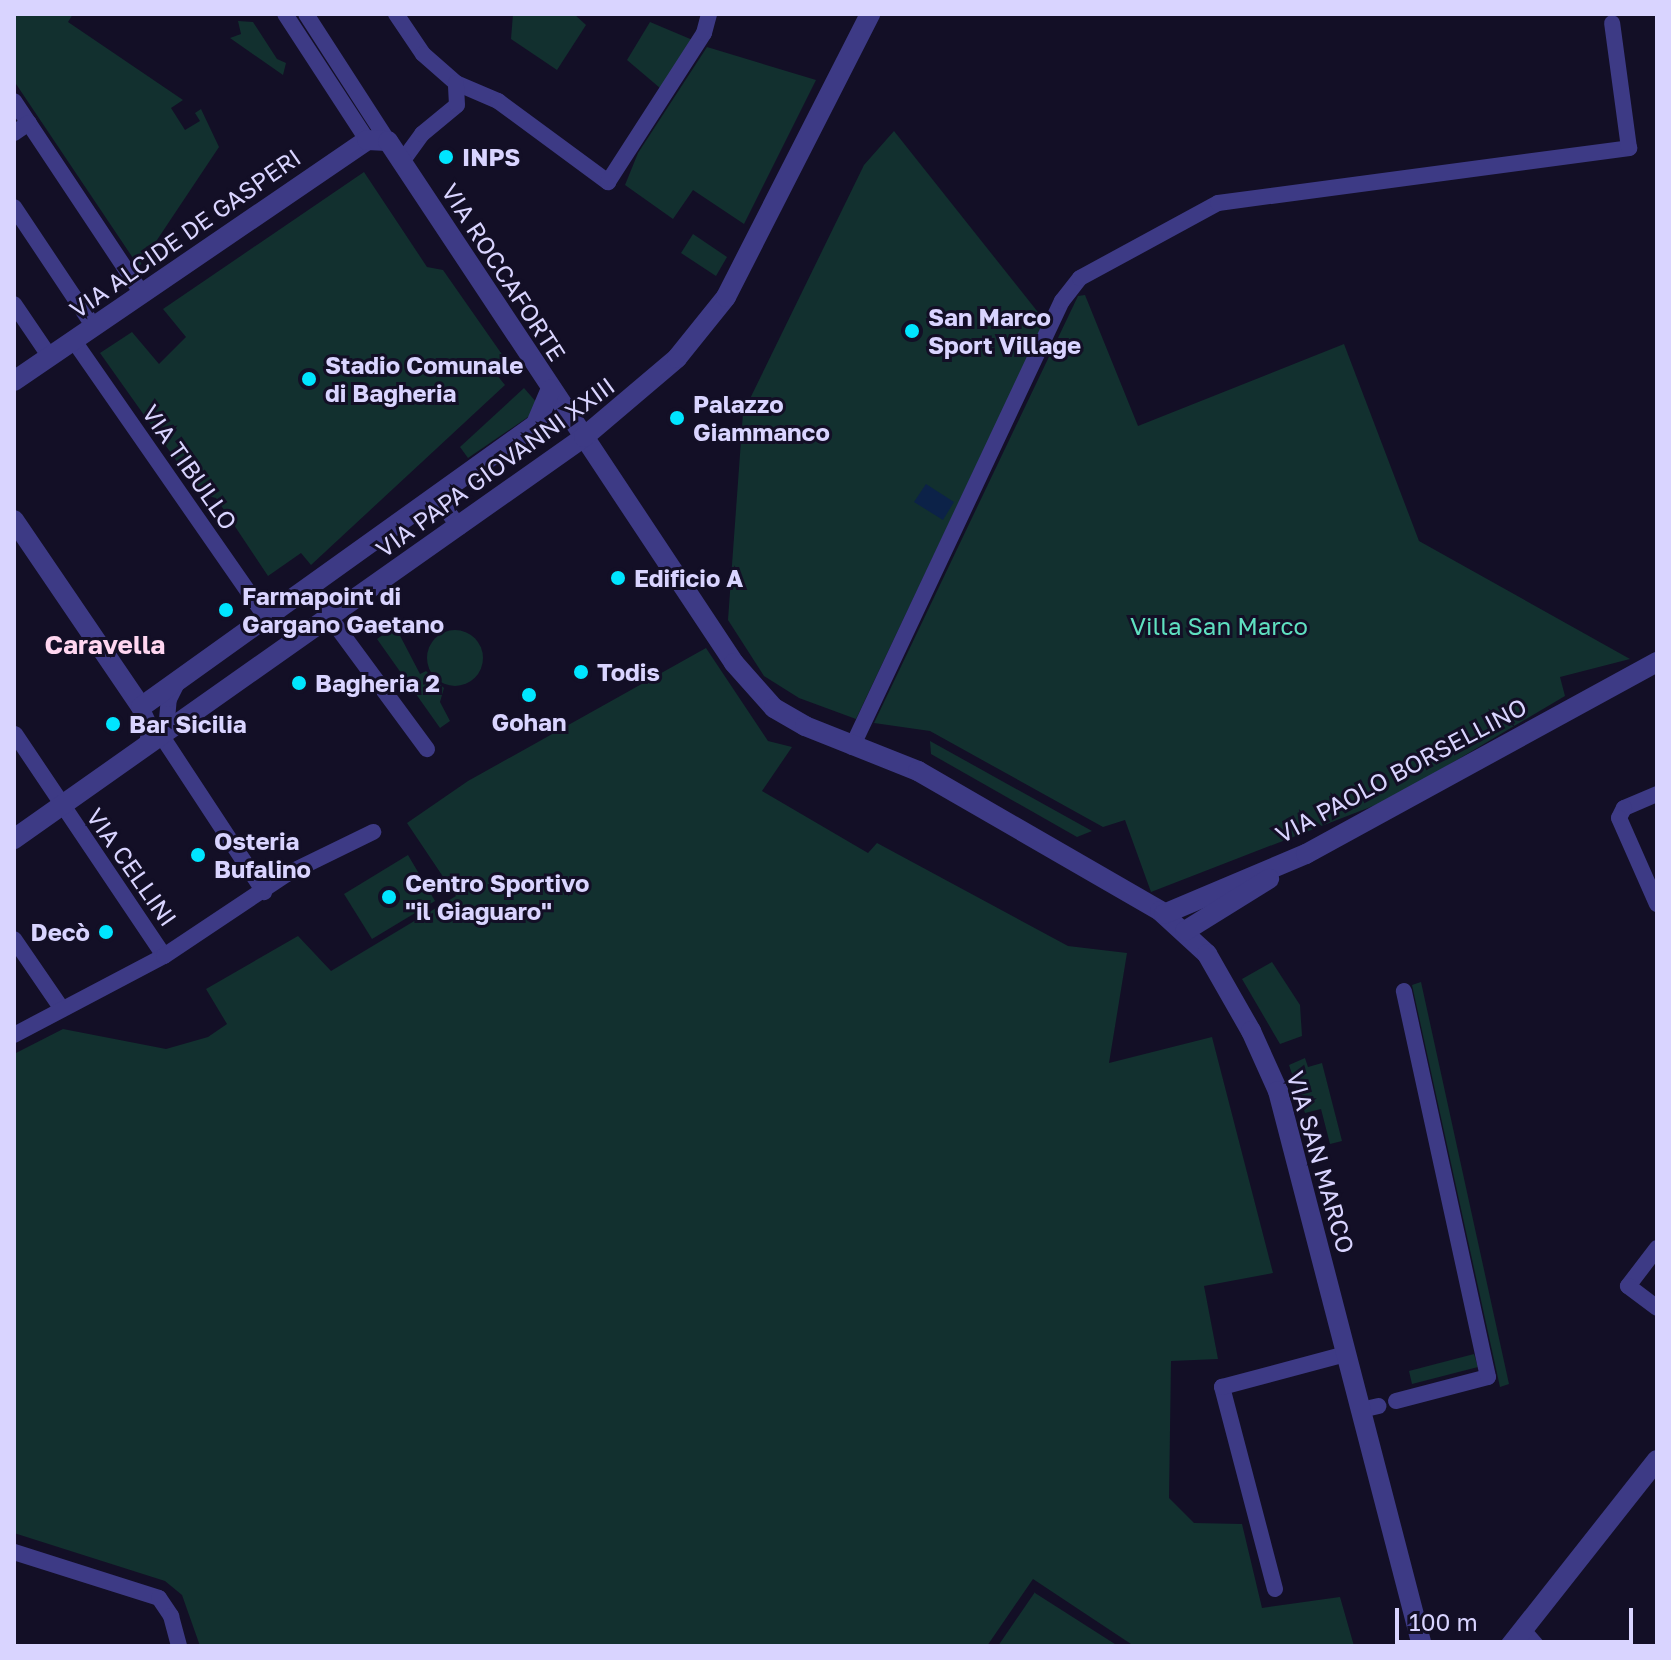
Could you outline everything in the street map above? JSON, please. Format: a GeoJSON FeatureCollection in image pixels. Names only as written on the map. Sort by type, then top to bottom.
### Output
{"type":"FeatureCollection","features":[{"type":"Feature","properties":{"kind":"street"},"geometry":{"type":"LineString","coordinates":[[285,14],[367,140],[388,141]]}},
{"type":"Feature","properties":{"kind":"street","name":"VIA ROCCAFORTE"},"geometry":{"type":"LineString","coordinates":[[306,14],[401,163],[716,635]]}},
{"type":"Feature","properties":{"kind":"street"},"geometry":{"type":"LineString","coordinates":[[396,14],[423,54],[456,83],[498,101],[608,182],[697,46],[709,14]]}},
{"type":"Feature","properties":{"kind":"street","name":"VIA PAPA GIOVANNI XXIII"},"geometry":{"type":"LineString","coordinates":[[14,839],[459,527],[579,430],[677,358],[726,297],[870,14]]}},
{"type":"Feature","properties":{"kind":"street"},"geometry":{"type":"LineString","coordinates":[[852,747],[1062,301],[1080,278],[1218,203],[1629,148],[1612,23]]}},
{"type":"Feature","properties":{"kind":"street"},"geometry":{"type":"LineString","coordinates":[[401,163],[422,134],[457,105],[456,83]]}},
{"type":"Feature","properties":{"kind":"street"},"geometry":{"type":"LineString","coordinates":[[14,101],[142,294]]}},
{"type":"Feature","properties":{"kind":"street"},"geometry":{"type":"LineString","coordinates":[[14,133],[29,123]]}},
{"type":"Feature","properties":{"kind":"street","name":"VIA ALCIDE DE GASPERI"},"geometry":{"type":"LineString","coordinates":[[14,381],[367,140]]}},
{"type":"Feature","properties":{"kind":"street"},"geometry":{"type":"LineString","coordinates":[[14,207],[94,327]]}},
{"type":"Feature","properties":{"kind":"street"},"geometry":{"type":"LineString","coordinates":[[14,304],[50,357]]}},
{"type":"Feature","properties":{"kind":"street","name":"VIA TIBULLO"},"geometry":{"type":"LineString","coordinates":[[74,341],[267,619]]}},
{"type":"Feature","properties":{"kind":"street","name":"VIA PAPA GIOVANNI XXIII"},"geometry":{"type":"LineString","coordinates":[[141,707],[526,431],[544,414],[551,389]]}},
{"type":"Feature","properties":{"kind":"street"},"geometry":{"type":"LineString","coordinates":[[526,431],[579,430]]}},
{"type":"Feature","properties":{"kind":"street"},"geometry":{"type":"LineString","coordinates":[[436,496],[459,527]]}},
{"type":"Feature","properties":{"kind":"street"},"geometry":{"type":"LineString","coordinates":[[14,520],[264,892]]}},
{"type":"Feature","properties":{"kind":"street"},"geometry":{"type":"LineString","coordinates":[[309,589],[427,749]]}},
{"type":"Feature","properties":{"kind":"street","name":"VIA SAN MARCO"},"geometry":{"type":"LineString","coordinates":[[716,635],[774,708],[852,747],[912,768],[1164,914],[1185,931],[1233,997],[1278,1091],[1346,1354],[1370,1408],[1422,1646]]}},
{"type":"Feature","properties":{"kind":"street","name":"VIA PAOLO BORSELLINO"},"geometry":{"type":"LineString","coordinates":[[1164,914],[1306,854],[1657,662]]}},
{"type":"Feature","properties":{"kind":"street"},"geometry":{"type":"LineString","coordinates":[[158,737],[177,682]]}},
{"type":"Feature","properties":{"kind":"street","name":"VIA CELLINI"},"geometry":{"type":"LineString","coordinates":[[15,734],[164,956]]}},
{"type":"Feature","properties":{"kind":"street"},"geometry":{"type":"LineString","coordinates":[[1657,794],[1624,808],[1619,818],[1657,904]]}},
{"type":"Feature","properties":{"kind":"street"},"geometry":{"type":"LineString","coordinates":[[14,1035],[164,956],[287,874],[373,832]]}},
{"type":"Feature","properties":{"kind":"street"},"geometry":{"type":"LineString","coordinates":[[1185,931],[1306,854]]}},
{"type":"Feature","properties":{"kind":"street"},"geometry":{"type":"LineString","coordinates":[[14,939],[62,1009]]}},
{"type":"Feature","properties":{"kind":"street"},"geometry":{"type":"LineString","coordinates":[[1396,1401],[1488,1377],[1404,991]]}},
{"type":"Feature","properties":{"kind":"street"},"geometry":{"type":"LineString","coordinates":[[1657,1248],[1628,1286],[1657,1308]]}},
{"type":"Feature","properties":{"kind":"street"},"geometry":{"type":"LineString","coordinates":[[1275,1589],[1222,1387],[1346,1354]]}},
{"type":"Feature","properties":{"kind":"street"},"geometry":{"type":"LineString","coordinates":[[1537,1646],[1517,1638],[1657,1460]]}},
{"type":"Feature","properties":{"kind":"street"},"geometry":{"type":"LineString","coordinates":[[14,1552],[159,1598],[171,1616],[179,1646]]}},
{"type":"Feature","properties":{"kind":"green space"},"geometry":{"type":"Polygon","coordinates":[[[14,14],[73,14],[68,22],[183,100],[171,108],[185,130],[200,121],[195,113],[201,109],[219,147],[139,267],[14,81],[14,14]]]}},
{"type":"Feature","properties":{"kind":"green space"},"geometry":{"type":"Polygon","coordinates":[[[513,14],[574,14],[586,25],[557,70],[511,39],[513,14]]]}},
{"type":"Feature","properties":{"kind":"green space"},"geometry":{"type":"Polygon","coordinates":[[[238,21],[253,22],[277,59],[286,63],[283,75],[230,38],[241,34],[238,21]]]}},
{"type":"Feature","properties":{"kind":"green space"},"geometry":{"type":"Polygon","coordinates":[[[650,22],[695,41],[660,88],[627,60],[650,22]]]}},
{"type":"Feature","properties":{"kind":"green space"},"geometry":{"type":"Polygon","coordinates":[[[707,47],[816,80],[744,224],[693,190],[673,219],[625,185],[638,153],[707,47]]]}},
{"type":"Feature","properties":{"kind":"green space"},"geometry":{"type":"Polygon","coordinates":[[[894,131],[1045,321],[856,719],[799,698],[764,676],[728,620],[743,413],[864,165],[894,131]]]}},
{"type":"Feature","properties":{"kind":"green space","name":"Stadio Comunale di Bagheria"},"geometry":{"type":"Polygon","coordinates":[[[364,172],[427,267],[443,270],[508,363],[496,374],[505,385],[311,565],[301,553],[268,576],[216,498],[200,494],[100,353],[132,332],[159,364],[186,337],[163,309],[364,172]]]}},
{"type":"Feature","properties":{"kind":"green space"},"geometry":{"type":"Polygon","coordinates":[[[693,234],[727,257],[716,276],[681,253],[693,234]]]}},
{"type":"Feature","properties":{"kind":"green space","name":"Villa San Marco"},"geometry":{"type":"Polygon","coordinates":[[[1085,295],[1138,426],[1344,344],[1419,541],[1630,659],[1560,677],[1565,696],[1391,799],[1151,892],[1125,820],[1103,827],[930,731],[874,723],[1078,296],[1085,295]]]}},
{"type":"Feature","properties":{"kind":"green space"},"geometry":{"type":"Polygon","coordinates":[[[524,388],[537,403],[531,415],[468,458],[460,447],[524,388]]]}},
{"type":"Feature","properties":{"kind":"green space"},"geometry":{"type":"Polygon","coordinates":[[[395,626],[420,674],[426,671],[444,688],[440,702],[450,721],[440,728],[377,639],[395,626]]]}},
{"type":"Feature","properties":{"kind":"green space"},"geometry":{"type":"Polygon","coordinates":[[[455,630],[475,638],[483,658],[475,678],[455,686],[435,678],[427,658],[435,638],[455,630]]]}},
{"type":"Feature","properties":{"kind":"green space"},"geometry":{"type":"Polygon","coordinates":[[[706,648],[768,741],[792,747],[762,791],[868,853],[877,843],[1068,946],[1127,953],[1109,1063],[1212,1037],[1273,1273],[1204,1286],[1218,1359],[1171,1361],[1169,1498],[1194,1523],[1242,1524],[1262,1608],[1340,1597],[1354,1646],[1134,1646],[1033,1579],[987,1646],[200,1646],[182,1595],[165,1581],[14,1533],[14,1054],[63,1029],[166,1049],[208,1037],[227,1024],[206,989],[298,936],[331,971],[456,896],[407,823],[468,781],[706,648]]]}},
{"type":"Feature","properties":{"kind":"green space"},"geometry":{"type":"Polygon","coordinates":[[[930,741],[1092,831],[1077,837],[931,754],[930,741]]]}},
{"type":"Feature","properties":{"kind":"green space","name":"Centro Sportivo \"il Giaguaro\""},"geometry":{"type":"Polygon","coordinates":[[[408,855],[435,901],[372,939],[344,894],[408,855]]]}},
{"type":"Feature","properties":{"kind":"green space"},"geometry":{"type":"Polygon","coordinates":[[[1272,962],[1300,1005],[1302,1036],[1280,1044],[1242,979],[1272,962]]]}},
{"type":"Feature","properties":{"kind":"green space"},"geometry":{"type":"Polygon","coordinates":[[[1421,982],[1509,1384],[1500,1387],[1412,985],[1421,982]]]}},
{"type":"Feature","properties":{"kind":"green space"},"geometry":{"type":"Polygon","coordinates":[[[1305,1058],[1308,1067],[1322,1063],[1342,1141],[1330,1144],[1321,1109],[1305,1113],[1289,1065],[1305,1058]]]}},
{"type":"Feature","properties":{"kind":"green space"},"geometry":{"type":"Polygon","coordinates":[[[1474,1354],[1478,1367],[1412,1384],[1409,1371],[1474,1354]]]}},
{"type":"Feature","properties":{"kind":"green space"},"geometry":{"type":"Polygon","coordinates":[[[1035,1593],[1118,1646],[998,1646],[1035,1593]]]}},
{"type":"Feature","properties":{"kind":"water"},"geometry":{"type":"Polygon","coordinates":[[[926,484],[954,502],[943,520],[914,502],[926,484]]]}},
{"type":"Feature","properties":{"kind":"place","name":"INPS"},"geometry":{"type":"Point","coordinates":[446,157]}},
{"type":"Feature","properties":{"kind":"place","name":"San Marco Sport Village"},"geometry":{"type":"Point","coordinates":[912,331]}},
{"type":"Feature","properties":{"kind":"place","name":"Stadio Comunale di Bagheria"},"geometry":{"type":"Point","coordinates":[309,379]}},
{"type":"Feature","properties":{"kind":"place","name":"Palazzo Giammanco"},"geometry":{"type":"Point","coordinates":[677,418]}},
{"type":"Feature","properties":{"kind":"place","name":"Edificio A"},"geometry":{"type":"Point","coordinates":[618,578]}},
{"type":"Feature","properties":{"kind":"place","name":"Farmapoint di Gargano Gaetano"},"geometry":{"type":"Point","coordinates":[226,610]}},
{"type":"Feature","properties":{"kind":"place","name":"Todis"},"geometry":{"type":"Point","coordinates":[581,672]}},
{"type":"Feature","properties":{"kind":"place","name":"Bagheria 2"},"geometry":{"type":"Point","coordinates":[299,683]}},
{"type":"Feature","properties":{"kind":"place","name":"Gohan"},"geometry":{"type":"Point","coordinates":[529,695]}},
{"type":"Feature","properties":{"kind":"place","name":"Bar Sicilia"},"geometry":{"type":"Point","coordinates":[113,724]}},
{"type":"Feature","properties":{"kind":"place","name":"Osteria Bufalino"},"geometry":{"type":"Point","coordinates":[198,855]}},
{"type":"Feature","properties":{"kind":"place","name":"Centro Sportivo \"il Giaguaro\""},"geometry":{"type":"Point","coordinates":[389,897]}},
{"type":"Feature","properties":{"kind":"place","name":"Decò"},"geometry":{"type":"Point","coordinates":[106,932]}},
{"type":"Feature","properties":{"kind":"district","name":"Caravella"},"geometry":{"type":"Point","coordinates":[105,645]}}]}
